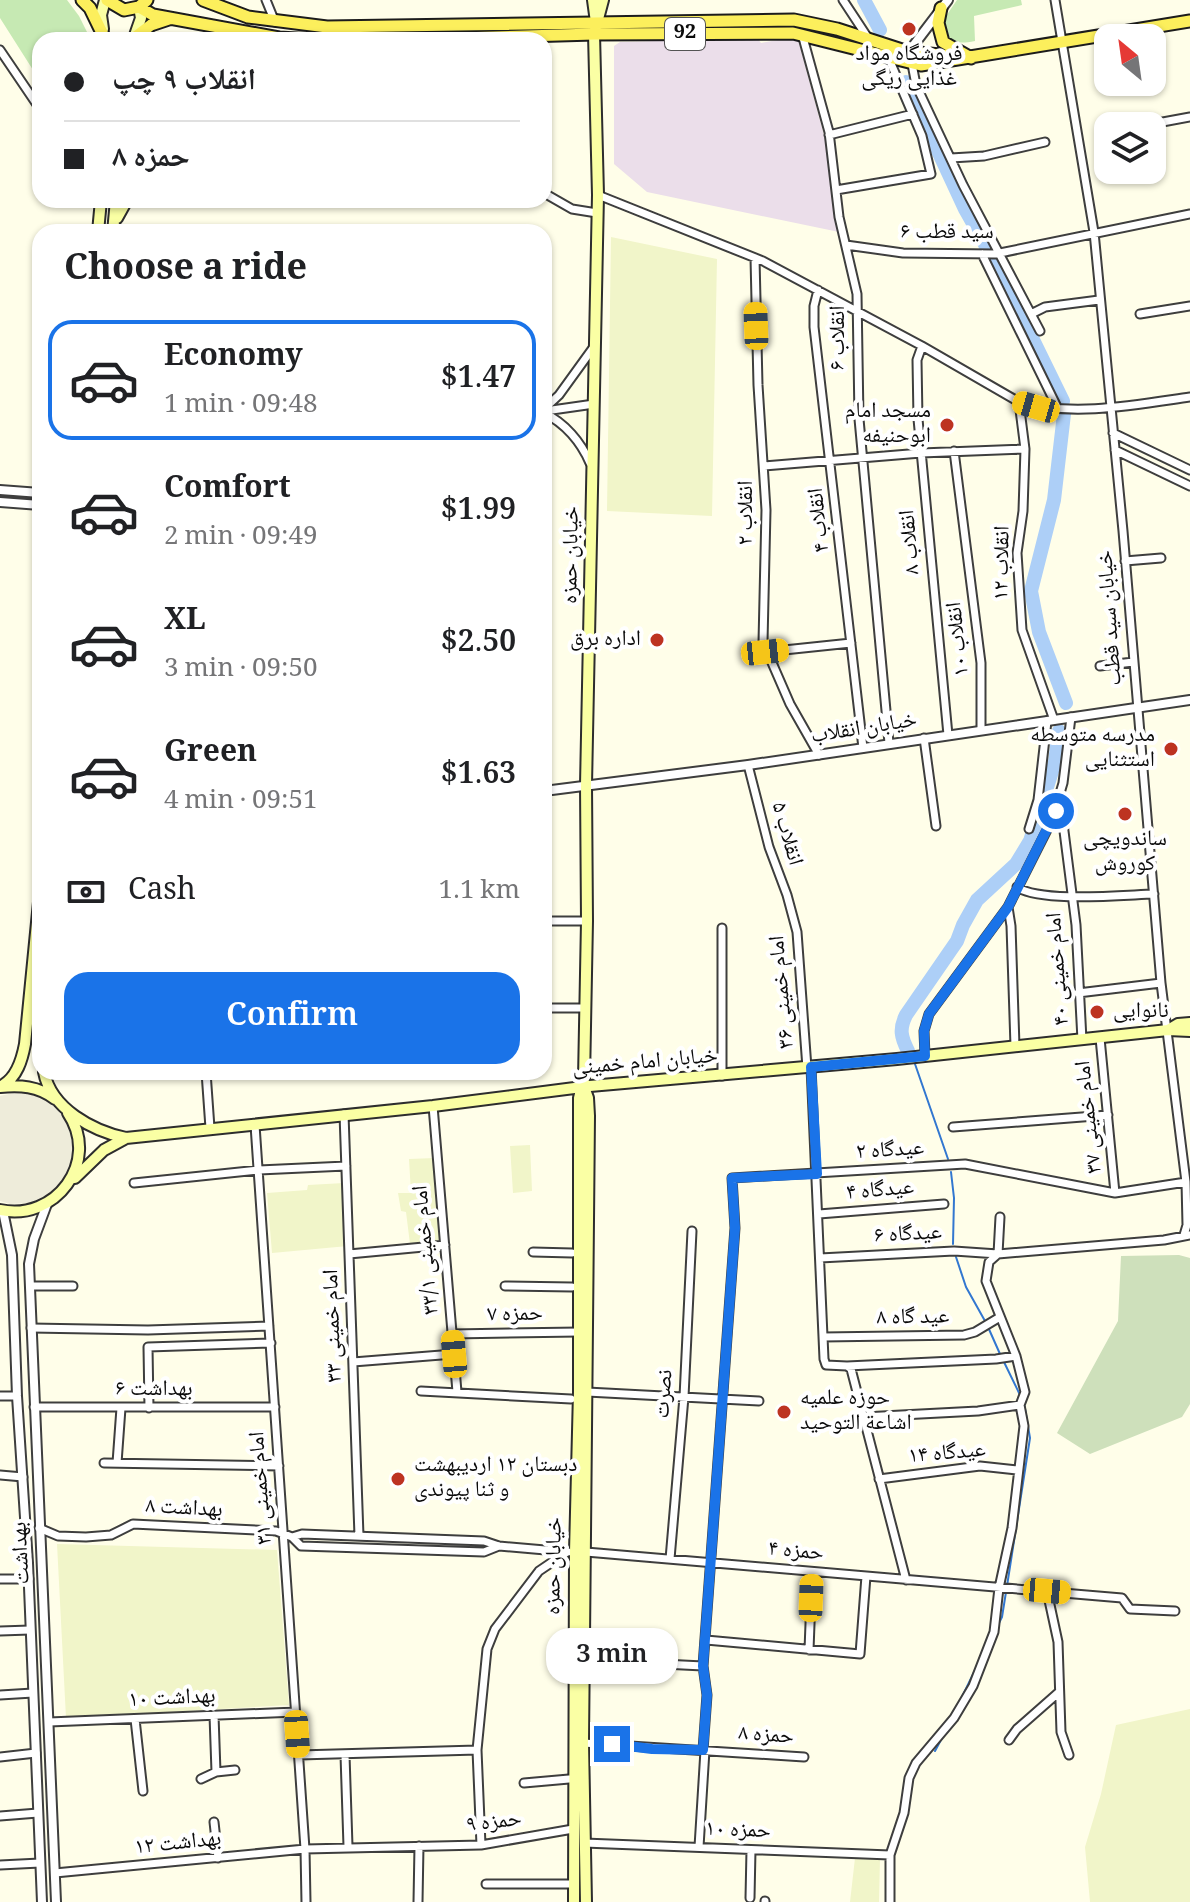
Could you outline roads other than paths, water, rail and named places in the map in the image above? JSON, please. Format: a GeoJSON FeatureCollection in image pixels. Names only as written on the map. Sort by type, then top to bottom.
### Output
{"type":"FeatureCollection","features":[{"type":"Feature","properties":{"kind":"main road"},"geometry":{"type":"LineString","coordinates":[[82,0],[90,8],[102,32]]}},
{"type":"Feature","properties":{"kind":"main road"},"geometry":{"type":"LineString","coordinates":[[104,32],[101,15],[106,0],[124,10],[143,4]]}},
{"type":"Feature","properties":{"kind":"main road","name":"92"},"geometry":{"type":"LineString","coordinates":[[203,0],[223,9],[275,22],[327,27],[595,28],[802,34],[889,59],[908,59]]}},
{"type":"Feature","properties":{"kind":"main road","name":"خیابان حمزه"},"geometry":{"type":"LineString","coordinates":[[586,1902],[578,1843],[573,1829],[579,1394],[589,1116],[584,1087],[586,785],[598,195],[593,0]]}},
{"type":"Feature","properties":{"kind":"main road","name":"خیابان حمزه"},"geometry":{"type":"LineString","coordinates":[[595,28],[603,0]]}},
{"type":"Feature","properties":{"kind":"main road"},"geometry":{"type":"LineString","coordinates":[[143,4],[153,15],[248,32]]}},
{"type":"Feature","properties":{"kind":"main road"},"geometry":{"type":"LineString","coordinates":[[136,32],[143,4]]}},
{"type":"Feature","properties":{"kind":"main road"},"geometry":{"type":"LineString","coordinates":[[945,4],[938,23],[943,42],[971,58]]}},
{"type":"Feature","properties":{"kind":"main road"},"geometry":{"type":"LineString","coordinates":[[218,26],[212,15],[223,9]]}},
{"type":"Feature","properties":{"kind":"main road"},"geometry":{"type":"LineString","coordinates":[[142,32],[151,25],[173,17]]}},
{"type":"Feature","properties":{"kind":"main road","name":"92"},"geometry":{"type":"LineString","coordinates":[[528,32],[794,20],[815,23],[869,40],[921,65],[1190,21]]}},
{"type":"Feature","properties":{"kind":"main road"},"geometry":{"type":"LineString","coordinates":[[0,1087],[14,1076],[24,1052],[32,972]]}},
{"type":"Feature","properties":{"kind":"main road","name":"خیابان امام خمینی"},"geometry":{"type":"LineString","coordinates":[[1168,1030],[1178,1024],[1190,1023]]}},
{"type":"Feature","properties":{"kind":"main road","name":"خیابان امام خمینی"},"geometry":{"type":"LineString","coordinates":[[126,1138],[584,1087],[809,1068],[1168,1030],[1190,1031]]}},
{"type":"Feature","properties":{"kind":"main road"},"geometry":{"type":"LineString","coordinates":[[47,1080],[73,1121],[79,1144],[74,1174],[65,1189]]}},
{"type":"Feature","properties":{"kind":"main road"},"geometry":{"type":"LineString","coordinates":[[0,1087],[17,1085],[34,1088],[50,1095],[98,1129],[126,1138]]}},
{"type":"Feature","properties":{"kind":"main road","name":"خیابان حمزه"},"geometry":{"type":"LineString","coordinates":[[579,1394],[579,1098],[584,1087]]}},
{"type":"Feature","properties":{"kind":"main road"},"geometry":{"type":"LineString","coordinates":[[1,1211],[18,1213],[47,1204],[94,1158],[126,1138]]}},
{"type":"Feature","properties":{"kind":"main road","name":"خیابان حمزه"},"geometry":{"type":"LineString","coordinates":[[574,1902],[583,1743],[583,1660],[576,1552]]}},
{"type":"Feature","properties":{"kind":"street"},"geometry":{"type":"LineString","coordinates":[[266,0],[275,22]]}},
{"type":"Feature","properties":{"kind":"street"},"geometry":{"type":"LineString","coordinates":[[843,0],[869,40]]}},
{"type":"Feature","properties":{"kind":"street","name":"خیابان سید قطب"},"geometry":{"type":"LineString","coordinates":[[1055,0],[1094,232],[1161,983],[1187,1169],[1187,1235]]}},
{"type":"Feature","properties":{"kind":"street"},"geometry":{"type":"LineString","coordinates":[[945,4],[908,59],[916,85],[951,158],[1040,331]]}},
{"type":"Feature","properties":{"kind":"street","name":"انقلاب ۶"},"geometry":{"type":"LineString","coordinates":[[802,34],[829,135],[836,190],[857,294],[857,385],[862,457],[889,743]]}},
{"type":"Feature","properties":{"kind":"street"},"geometry":{"type":"LineString","coordinates":[[0,50],[32,97]]}},
{"type":"Feature","properties":{"kind":"street"},"geometry":{"type":"LineString","coordinates":[[836,190],[931,174],[922,136],[889,59]]}},
{"type":"Feature","properties":{"kind":"street"},"geometry":{"type":"LineString","coordinates":[[829,135],[913,114]]}},
{"type":"Feature","properties":{"kind":"street"},"geometry":{"type":"LineString","coordinates":[[1166,121],[1190,117]]}},
{"type":"Feature","properties":{"kind":"street"},"geometry":{"type":"LineString","coordinates":[[951,158],[984,156],[1045,142]]}},
{"type":"Feature","properties":{"kind":"street"},"geometry":{"type":"LineString","coordinates":[[598,195],[755,258],[922,346],[1019,402],[1036,407],[1109,408],[1190,397]]}},
{"type":"Feature","properties":{"kind":"street"},"geometry":{"type":"LineString","coordinates":[[552,198],[572,209],[597,213]]}},
{"type":"Feature","properties":{"kind":"street","name":"سید قطب ۶"},"geometry":{"type":"LineString","coordinates":[[846,245],[903,253],[998,253],[1190,214]]}},
{"type":"Feature","properties":{"kind":"street"},"geometry":{"type":"LineString","coordinates":[[982,254],[1057,407]]}},
{"type":"Feature","properties":{"kind":"street","name":"انقلاب ۲"},"geometry":{"type":"LineString","coordinates":[[755,258],[758,385],[764,466],[765,652],[819,755]]}},
{"type":"Feature","properties":{"kind":"street","name":"انقلاب ۴"},"geometry":{"type":"LineString","coordinates":[[818,290],[814,327],[863,748]]}},
{"type":"Feature","properties":{"kind":"street"},"geometry":{"type":"LineString","coordinates":[[1031,314],[1045,307],[1099,300]]}},
{"type":"Feature","properties":{"kind":"street"},"geometry":{"type":"LineString","coordinates":[[1140,314],[1190,306]]}},
{"type":"Feature","properties":{"kind":"street"},"geometry":{"type":"LineString","coordinates":[[552,402],[594,346]]}},
{"type":"Feature","properties":{"kind":"street","name":"انقلاب ۸"},"geometry":{"type":"LineString","coordinates":[[922,346],[917,360],[921,453],[948,735]]}},
{"type":"Feature","properties":{"kind":"street","name":"انقلاب ۱۲"},"geometry":{"type":"LineString","coordinates":[[1019,402],[1025,449],[1023,511],[1017,553],[1022,630],[1051,721]]}},
{"type":"Feature","properties":{"kind":"street"},"geometry":{"type":"LineString","coordinates":[[552,410],[594,404]]}},
{"type":"Feature","properties":{"kind":"street"},"geometry":{"type":"LineString","coordinates":[[552,417],[572,435],[588,457],[593,470]]}},
{"type":"Feature","properties":{"kind":"street"},"geometry":{"type":"LineString","coordinates":[[1113,433],[1190,470]]}},
{"type":"Feature","properties":{"kind":"street"},"geometry":{"type":"LineString","coordinates":[[764,466],[921,453],[1025,449]]}},
{"type":"Feature","properties":{"kind":"street"},"geometry":{"type":"LineString","coordinates":[[1115,450],[1190,486]]}},
{"type":"Feature","properties":{"kind":"street","name":"انقلاب ۱۰"},"geometry":{"type":"LineString","coordinates":[[954,451],[981,663],[981,729]]}},
{"type":"Feature","properties":{"kind":"street"},"geometry":{"type":"LineString","coordinates":[[0,490],[32,492]]}},
{"type":"Feature","properties":{"kind":"street"},"geometry":{"type":"LineString","coordinates":[[0,502],[32,504]]}},
{"type":"Feature","properties":{"kind":"street"},"geometry":{"type":"LineString","coordinates":[[1125,561],[1161,558]]}},
{"type":"Feature","properties":{"kind":"street"},"geometry":{"type":"LineString","coordinates":[[765,652],[851,643]]}},
{"type":"Feature","properties":{"kind":"street"},"geometry":{"type":"LineString","coordinates":[[1100,666],[1133,662]]}},
{"type":"Feature","properties":{"kind":"street","name":"خیابان انقلاب"},"geometry":{"type":"LineString","coordinates":[[552,790],[748,765],[1190,700]]}},
{"type":"Feature","properties":{"kind":"street"},"geometry":{"type":"LineString","coordinates":[[925,1056],[924,1031],[929,1014],[1008,907],[1052,820],[1060,798],[1068,756],[1071,717]]}},
{"type":"Feature","properties":{"kind":"street"},"geometry":{"type":"LineString","coordinates":[[1029,829],[1051,721]]}},
{"type":"Feature","properties":{"kind":"street"},"geometry":{"type":"LineString","coordinates":[[924,738],[936,826]]}},
{"type":"Feature","properties":{"kind":"street","name":"انقلاب ۵"},"geometry":{"type":"LineString","coordinates":[[748,765],[769,847],[793,913]]}},
{"type":"Feature","properties":{"kind":"street","name":"امام خمینی ۴۰"},"geometry":{"type":"LineString","coordinates":[[1060,798],[1076,925],[1082,1040]]}},
{"type":"Feature","properties":{"kind":"street"},"geometry":{"type":"LineString","coordinates":[[1017,887],[1024,891],[1072,896],[1154,894]]}},
{"type":"Feature","properties":{"kind":"street"},"geometry":{"type":"LineString","coordinates":[[1008,907],[1015,1046]]}},
{"type":"Feature","properties":{"kind":"street","name":"امام خمینی ۳۶"},"geometry":{"type":"LineString","coordinates":[[793,913],[817,1174],[823,1337]]}},
{"type":"Feature","properties":{"kind":"street"},"geometry":{"type":"LineString","coordinates":[[552,921],[587,921]]}},
{"type":"Feature","properties":{"kind":"street"},"geometry":{"type":"LineString","coordinates":[[722,928],[722,1076]]}},
{"type":"Feature","properties":{"kind":"street"},"geometry":{"type":"LineString","coordinates":[[1078,993],[1161,983]]}},
{"type":"Feature","properties":{"kind":"street"},"geometry":{"type":"LineString","coordinates":[[552,1008],[585,1008]]}},
{"type":"Feature","properties":{"kind":"street","name":"امام خمینی ۳۷"},"geometry":{"type":"LineString","coordinates":[[1100,1038],[1115,1193]]}},
{"type":"Feature","properties":{"kind":"street"},"geometry":{"type":"LineString","coordinates":[[207,1080],[210,1128]]}},
{"type":"Feature","properties":{"kind":"street","name":"امام خمینی ۳۳/۱"},"geometry":{"type":"LineString","coordinates":[[433,1106],[457,1392]]}},
{"type":"Feature","properties":{"kind":"street","name":"امام خمینی ۳۳"},"geometry":{"type":"LineString","coordinates":[[344,1114],[359,1536]]}},
{"type":"Feature","properties":{"kind":"street"},"geometry":{"type":"LineString","coordinates":[[953,1127],[1108,1115]]}},
{"type":"Feature","properties":{"kind":"street","name":"امام خمینی ۳۱"},"geometry":{"type":"LineString","coordinates":[[255,1125],[279,1466],[288,1535],[306,1902]]}},
{"type":"Feature","properties":{"kind":"street","name":"عیدگاه ۲"},"geometry":{"type":"LineString","coordinates":[[723,1398],[735,1228],[732,1178],[965,1164],[1115,1193],[1186,1182]]}},
{"type":"Feature","properties":{"kind":"street"},"geometry":{"type":"LineString","coordinates":[[134,1183],[259,1170],[346,1166]]}},
{"type":"Feature","properties":{"kind":"street","name":"بهداشت"},"geometry":{"type":"LineString","coordinates":[[47,1204],[31,1252],[30,1286],[56,1902]]}},
{"type":"Feature","properties":{"kind":"street","name":"عیدگاه ۴"},"geometry":{"type":"LineString","coordinates":[[819,1214],[944,1204]]}},
{"type":"Feature","properties":{"kind":"street","name":"بهداشت"},"geometry":{"type":"LineString","coordinates":[[1,1211],[12,1255],[42,1902]]}},
{"type":"Feature","properties":{"kind":"street"},"geometry":{"type":"LineString","coordinates":[[890,1902],[890,1855],[904,1813],[909,1778],[916,1763],[954,1718],[973,1686],[993,1639],[1005,1588],[1024,1426],[1020,1405],[1025,1392],[1016,1356],[986,1281],[989,1262],[998,1254],[1000,1217]]}},
{"type":"Feature","properties":{"kind":"street","name":"نصرت"},"geometry":{"type":"LineString","coordinates":[[670,1559],[684,1397],[692,1231]]}},
{"type":"Feature","properties":{"kind":"street","name":"عیدگاه ۶"},"geometry":{"type":"LineString","coordinates":[[820,1258],[954,1251],[998,1254],[1164,1240],[1187,1235]]}},
{"type":"Feature","properties":{"kind":"street"},"geometry":{"type":"LineString","coordinates":[[349,1254],[445,1245]]}},
{"type":"Feature","properties":{"kind":"street"},"geometry":{"type":"LineString","coordinates":[[533,1252],[572,1253]]}},
{"type":"Feature","properties":{"kind":"street"},"geometry":{"type":"LineString","coordinates":[[30,1286],[73,1286]]}},
{"type":"Feature","properties":{"kind":"street"},"geometry":{"type":"LineString","coordinates":[[505,1286],[572,1287]]}},
{"type":"Feature","properties":{"kind":"street","name":"عید گاه ۸"},"geometry":{"type":"LineString","coordinates":[[823,1337],[964,1335],[1000,1317]]}},
{"type":"Feature","properties":{"kind":"street"},"geometry":{"type":"LineString","coordinates":[[14,1322],[148,1330],[269,1326]]}},
{"type":"Feature","properties":{"kind":"street","name":"حمزه ۷"},"geometry":{"type":"LineString","coordinates":[[452,1334],[579,1332]]}},
{"type":"Feature","properties":{"kind":"street"},"geometry":{"type":"LineString","coordinates":[[823,1337],[826,1365],[1016,1356]]}},
{"type":"Feature","properties":{"kind":"street"},"geometry":{"type":"LineString","coordinates":[[149,1408],[148,1347],[271,1343]]}},
{"type":"Feature","properties":{"kind":"street"},"geometry":{"type":"LineString","coordinates":[[353,1362],[454,1354]]}},
{"type":"Feature","properties":{"kind":"street"},"geometry":{"type":"LineString","coordinates":[[847,1366],[851,1369],[906,1580]]}},
{"type":"Feature","properties":{"kind":"street"},"geometry":{"type":"LineString","coordinates":[[421,1391],[759,1401]]}},
{"type":"Feature","properties":{"kind":"street"},"geometry":{"type":"LineString","coordinates":[[0,1396],[17,1396]]}},
{"type":"Feature","properties":{"kind":"street"},"geometry":{"type":"LineString","coordinates":[[699,1847],[707,1695],[703,1666],[723,1398]]}},
{"type":"Feature","properties":{"kind":"street"},"geometry":{"type":"LineString","coordinates":[[863,1417],[978,1411],[1020,1405]]}},
{"type":"Feature","properties":{"kind":"street","name":"بهداشت ۶"},"geometry":{"type":"LineString","coordinates":[[34,1407],[275,1407]]}},
{"type":"Feature","properties":{"kind":"street"},"geometry":{"type":"LineString","coordinates":[[117,1463],[121,1408]]}},
{"type":"Feature","properties":{"kind":"street"},"geometry":{"type":"LineString","coordinates":[[104,1463],[279,1466]]}},
{"type":"Feature","properties":{"kind":"street","name":"عیدگاه ۱۴"},"geometry":{"type":"LineString","coordinates":[[879,1479],[980,1466],[1017,1470]]}},
{"type":"Feature","properties":{"kind":"street"},"geometry":{"type":"LineString","coordinates":[[0,1475],[37,1481]]}},
{"type":"Feature","properties":{"kind":"street","name":"بهداشت ۸"},"geometry":{"type":"LineString","coordinates":[[39,1528],[58,1536],[86,1537],[111,1535],[133,1524],[288,1535]]}},
{"type":"Feature","properties":{"kind":"street"},"geometry":{"type":"LineString","coordinates":[[288,1535],[456,1539],[484,1541],[499,1546]]}},
{"type":"Feature","properties":{"kind":"street"},"geometry":{"type":"LineString","coordinates":[[288,1535],[301,1546],[484,1552],[499,1546]]}},
{"type":"Feature","properties":{"kind":"street","name":"حمزه ۴"},"geometry":{"type":"LineString","coordinates":[[499,1546],[1122,1598],[1130,1609],[1175,1611]]}},
{"type":"Feature","properties":{"kind":"street"},"geometry":{"type":"LineString","coordinates":[[481,1845],[477,1750],[487,1649],[495,1629],[539,1571],[576,1552]]}},
{"type":"Feature","properties":{"kind":"street"},"geometry":{"type":"LineString","coordinates":[[809,1650],[812,1572]]}},
{"type":"Feature","properties":{"kind":"street"},"geometry":{"type":"LineString","coordinates":[[706,1640],[860,1654],[866,1576]]}},
{"type":"Feature","properties":{"kind":"street"},"geometry":{"type":"LineString","coordinates":[[0,1579],[29,1579]]}},
{"type":"Feature","properties":{"kind":"street"},"geometry":{"type":"LineString","coordinates":[[1047,1591],[1058,1642],[1061,1732],[1069,1755]]}},
{"type":"Feature","properties":{"kind":"street"},"geometry":{"type":"LineString","coordinates":[[0,1631],[30,1630]]}},
{"type":"Feature","properties":{"kind":"street"},"geometry":{"type":"LineString","coordinates":[[583,1660],[703,1666]]}},
{"type":"Feature","properties":{"kind":"street"},"geometry":{"type":"LineString","coordinates":[[0,1695],[33,1693]]}},
{"type":"Feature","properties":{"kind":"street"},"geometry":{"type":"LineString","coordinates":[[1009,1740],[1017,1729],[1058,1693]]}},
{"type":"Feature","properties":{"kind":"street","name":"بهداشت ۱۰"},"geometry":{"type":"LineString","coordinates":[[49,1722],[296,1712]]}},
{"type":"Feature","properties":{"kind":"street"},"geometry":{"type":"LineString","coordinates":[[214,1715],[216,1772]]}},
{"type":"Feature","properties":{"kind":"street"},"geometry":{"type":"LineString","coordinates":[[135,1719],[143,1791]]}},
{"type":"Feature","properties":{"kind":"street","name":"حمزه ۸"},"geometry":{"type":"LineString","coordinates":[[583,1743],[804,1757]]}},
{"type":"Feature","properties":{"kind":"street"},"geometry":{"type":"LineString","coordinates":[[299,1755],[477,1750]]}},
{"type":"Feature","properties":{"kind":"street"},"geometry":{"type":"LineString","coordinates":[[0,1757],[36,1753]]}},
{"type":"Feature","properties":{"kind":"street"},"geometry":{"type":"LineString","coordinates":[[345,1755],[348,1846]]}},
{"type":"Feature","properties":{"kind":"street"},"geometry":{"type":"LineString","coordinates":[[201,1779],[216,1772],[235,1770]]}},
{"type":"Feature","properties":{"kind":"street"},"geometry":{"type":"LineString","coordinates":[[524,1783],[569,1779]]}},
{"type":"Feature","properties":{"kind":"street"},"geometry":{"type":"LineString","coordinates":[[0,1816],[38,1813]]}},
{"type":"Feature","properties":{"kind":"street"},"geometry":{"type":"LineString","coordinates":[[214,1822],[218,1858]]}},
{"type":"Feature","properties":{"kind":"street","name":"حمزه ۹"},"geometry":{"type":"LineString","coordinates":[[348,1846],[481,1845],[573,1829]]}},
{"type":"Feature","properties":{"kind":"street","name":"حمزه ۱۰"},"geometry":{"type":"LineString","coordinates":[[578,1843],[890,1855]]}},
{"type":"Feature","properties":{"kind":"street","name":"بهداشت ۱۲"},"geometry":{"type":"LineString","coordinates":[[55,1873],[348,1846]]}},
{"type":"Feature","properties":{"kind":"street"},"geometry":{"type":"LineString","coordinates":[[418,1902],[419,1846]]}},
{"type":"Feature","properties":{"kind":"street"},"geometry":{"type":"LineString","coordinates":[[750,1898],[751,1850]]}},
{"type":"Feature","properties":{"kind":"street"},"geometry":{"type":"LineString","coordinates":[[0,1865],[40,1863]]}},
{"type":"Feature","properties":{"kind":"street"},"geometry":{"type":"LineString","coordinates":[[486,1884],[573,1884]]}},
{"type":"Feature","properties":{"kind":"waterway"},"geometry":{"type":"LineString","coordinates":[[864,0],[880,30]]}},
{"type":"Feature","properties":{"kind":"waterway"},"geometry":{"type":"LineString","coordinates":[[906,82],[965,209],[987,248]]}},
{"type":"Feature","properties":{"kind":"waterway"},"geometry":{"type":"LineString","coordinates":[[994,260],[1063,401]]}},
{"type":"Feature","properties":{"kind":"waterway"},"geometry":{"type":"LineString","coordinates":[[1064,414],[1054,500],[1031,591],[1039,632],[1066,703]]}},
{"type":"Feature","properties":{"kind":"waterway"},"geometry":{"type":"LineString","coordinates":[[908,1051],[902,1033],[906,1015],[957,941],[977,900],[1016,864],[1030,841],[1055,762],[1059,731]]}},
{"type":"Feature","properties":{"kind":"waterway"},"geometry":{"type":"LineString","coordinates":[[915,1064],[948,1159]]}},
{"type":"Feature","properties":{"kind":"waterway"},"geometry":{"type":"LineString","coordinates":[[951,1172],[953,1244]]}},
{"type":"Feature","properties":{"kind":"waterway"},"geometry":{"type":"LineString","coordinates":[[956,1257],[966,1287],[985,1321]]}},
{"type":"Feature","properties":{"kind":"waterway"},"geometry":{"type":"LineString","coordinates":[[988,1327],[1000,1354]]}},
{"type":"Feature","properties":{"kind":"waterway"},"geometry":{"type":"LineString","coordinates":[[1003,1360],[1021,1397]]}},
{"type":"Feature","properties":{"kind":"waterway"},"geometry":{"type":"LineString","coordinates":[[1007,1586],[1030,1438],[1024,1403]]}},
{"type":"Feature","properties":{"kind":"waterway"},"geometry":{"type":"LineString","coordinates":[[998,1625],[1006,1592]]}},
{"type":"Feature","properties":{"kind":"waterway"},"geometry":{"type":"LineString","coordinates":[[959,1703],[979,1662]]}},
{"type":"Feature","properties":{"kind":"waterway"},"geometry":{"type":"LineString","coordinates":[[935,1751],[942,1738]]}},
{"type":"Feature","properties":{"kind":"place","name":"فروشگاه مواد غذایی ریگی"},"geometry":{"type":"Point","coordinates":[909,29]}},
{"type":"Feature","properties":{"kind":"place","name":"مسجد امام ابوحنیفه"},"geometry":{"type":"Point","coordinates":[947,425]}},
{"type":"Feature","properties":{"kind":"place","name":"اداره برق"},"geometry":{"type":"Point","coordinates":[657,640]}},
{"type":"Feature","properties":{"kind":"place","name":"مدرسه متوسطه استثنایی"},"geometry":{"type":"Point","coordinates":[1171,749]}},
{"type":"Feature","properties":{"kind":"place","name":"ساندویچی کوروش"},"geometry":{"type":"Point","coordinates":[1125,814]}},
{"type":"Feature","properties":{"kind":"place","name":"نانوایی"},"geometry":{"type":"Point","coordinates":[1097,1012]}},
{"type":"Feature","properties":{"kind":"place","name":"حوزه علمیه اشاعة التوحید"},"geometry":{"type":"Point","coordinates":[784,1412]}},
{"type":"Feature","properties":{"kind":"place","name":"دبستان ۱۲ اردیبهشت و ثنا پیوندی"},"geometry":{"type":"Point","coordinates":[398,1479]}}]}
